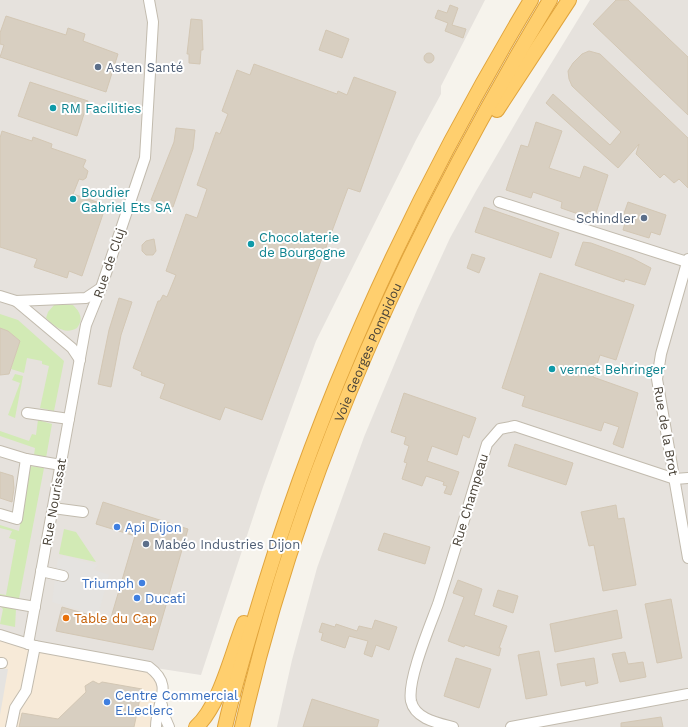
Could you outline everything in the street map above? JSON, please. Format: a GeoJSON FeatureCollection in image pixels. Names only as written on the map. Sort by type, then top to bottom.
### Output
{"type":"FeatureCollection","features":[{"type":"Feature","properties":{"kind":"highway"},"geometry":{"type":"LineString","coordinates":[[491,68],[523,0]]}},
{"type":"Feature","properties":{"kind":"highway","name":"Voie Georges Pompidou"},"geometry":{"type":"LineString","coordinates":[[225,727],[251,630],[281,533],[332,395],[384,274],[417,204],[491,68],[531,0]]}},
{"type":"Feature","properties":{"kind":"highway","name":"Voie Georges Pompidou"},"geometry":{"type":"LineString","coordinates":[[242,727],[266,634],[283,576],[319,469],[342,407],[391,295],[445,187],[550,0]]}},
{"type":"Feature","properties":{"kind":"highway"},"geometry":{"type":"LineString","coordinates":[[445,187],[465,164],[517,77],[569,0]]}},
{"type":"Feature","properties":{"kind":"highway"},"geometry":{"type":"LineString","coordinates":[[196,727],[206,714],[220,688],[281,533]]}},
{"type":"Feature","properties":{"kind":"street","name":"Rue de Cluj"},"geometry":{"type":"LineString","coordinates":[[80,360],[86,325],[101,288],[145,158],[153,22],[149,0]]}},
{"type":"Feature","properties":{"kind":"street"},"geometry":{"type":"LineString","coordinates":[[499,202],[687,261]]}},
{"type":"Feature","properties":{"kind":"street","name":"Rue de la Brot"},"geometry":{"type":"LineString","coordinates":[[687,261],[661,354],[657,379],[668,450],[675,479],[688,558]]}},
{"type":"Feature","properties":{"kind":"street"},"geometry":{"type":"LineString","coordinates":[[0,296],[16,301],[86,298],[101,288]]}},
{"type":"Feature","properties":{"kind":"street"},"geometry":{"type":"LineString","coordinates":[[16,301],[72,348],[80,360]]}},
{"type":"Feature","properties":{"kind":"street","name":"Rue Nourissat"},"geometry":{"type":"LineString","coordinates":[[11,727],[15,708],[26,691],[35,607],[80,360]]}},
{"type":"Feature","properties":{"kind":"street"},"geometry":{"type":"LineString","coordinates":[[27,413],[69,419]]}},
{"type":"Feature","properties":{"kind":"street","name":"Rue Champeau"},"geometry":{"type":"LineString","coordinates":[[453,727],[425,718],[416,711],[412,702],[411,694],[419,660],[453,557],[487,444],[500,429],[515,426],[675,479]]}},
{"type":"Feature","properties":{"kind":"street"},"geometry":{"type":"LineString","coordinates":[[0,451],[26,459],[60,465]]}},
{"type":"Feature","properties":{"kind":"street"},"geometry":{"type":"LineString","coordinates":[[0,514],[17,519],[26,459]]}},
{"type":"Feature","properties":{"kind":"street"},"geometry":{"type":"LineString","coordinates":[[675,479],[688,478]]}},
{"type":"Feature","properties":{"kind":"street"},"geometry":{"type":"LineString","coordinates":[[53,508],[83,512]]}},
{"type":"Feature","properties":{"kind":"street"},"geometry":{"type":"LineString","coordinates":[[41,572],[62,576]]}},
{"type":"Feature","properties":{"kind":"street"},"geometry":{"type":"LineString","coordinates":[[0,601],[35,607]]}},
{"type":"Feature","properties":{"kind":"street"},"geometry":{"type":"LineString","coordinates":[[0,636],[32,645],[135,663],[148,667],[157,672],[162,682],[163,713],[169,727]]}},
{"type":"Feature","properties":{"kind":"street"},"geometry":{"type":"LineString","coordinates":[[511,727],[688,694]]}},
{"type":"Feature","properties":{"kind":"street"},"geometry":{"type":"LineString","coordinates":[[156,727],[162,699]]}},
{"type":"Feature","properties":{"kind":"shaded area"},"geometry":{"type":"Polygon","coordinates":[[[0,0],[485,0],[441,86],[441,94],[416,140],[316,341],[263,487],[201,675],[149,667],[0,635],[0,0]]]}},
{"type":"Feature","properties":{"kind":"shaded area"},"geometry":{"type":"Polygon","coordinates":[[[590,0],[688,0],[688,727],[277,727],[292,660],[317,568],[364,437],[417,310],[450,238],[476,191],[530,98],[590,0]]]}},
{"type":"Feature","properties":{"kind":"shaded area"},"geometry":{"type":"Polygon","coordinates":[[[63,556],[98,565],[94,570],[109,575],[98,615],[52,602],[58,558],[62,559],[63,556]]]}},
{"type":"Feature","properties":{"kind":"shaded area"},"geometry":{"type":"Polygon","coordinates":[[[0,634],[149,667],[163,687],[157,727],[0,727],[0,634]]]}},
{"type":"Feature","properties":{"kind":"shaded area"},"geometry":{"type":"Polygon","coordinates":[[[0,668],[8,669],[0,715],[0,668]]]}},
{"type":"Feature","properties":{"kind":"green space"},"geometry":{"type":"Polygon","coordinates":[[[55,304],[73,305],[79,313],[81,319],[77,328],[68,331],[60,329],[46,318],[48,312],[55,304]]]}},
{"type":"Feature","properties":{"kind":"green space"},"geometry":{"type":"Polygon","coordinates":[[[0,314],[18,320],[64,361],[54,411],[40,408],[49,366],[42,364],[42,361],[27,358],[24,373],[11,369],[20,341],[8,331],[0,328],[0,314]]]}},
{"type":"Feature","properties":{"kind":"green space"},"geometry":{"type":"Polygon","coordinates":[[[15,374],[23,376],[15,418],[8,415],[20,383],[12,380],[15,374]]]}},
{"type":"Feature","properties":{"kind":"green space"},"geometry":{"type":"Polygon","coordinates":[[[38,420],[52,424],[46,458],[34,455],[35,448],[0,436],[0,431],[29,441],[32,434],[36,435],[38,420]]]}},
{"type":"Feature","properties":{"kind":"green space"},"geometry":{"type":"Polygon","coordinates":[[[30,466],[44,468],[19,599],[0,596],[0,594],[6,595],[16,540],[9,538],[12,531],[0,528],[0,525],[19,531],[30,466]]]}},
{"type":"Feature","properties":{"kind":"green space"},"geometry":{"type":"Polygon","coordinates":[[[64,529],[76,532],[96,562],[59,554],[64,529]]]}},
{"type":"Feature","properties":{"kind":"green space"},"geometry":{"type":"Polygon","coordinates":[[[0,606],[16,609],[15,627],[0,624],[3,609],[0,606]]]}},
{"type":"Feature","properties":{"kind":"building"},"geometry":{"type":"Polygon","coordinates":[[[616,0],[628,0],[688,57],[688,115],[593,24],[616,0]]]}},
{"type":"Feature","properties":{"kind":"building"},"geometry":{"type":"Polygon","coordinates":[[[450,5],[458,8],[452,25],[466,29],[463,38],[445,31],[448,23],[435,18],[438,10],[447,13],[450,5]]]}},
{"type":"Feature","properties":{"kind":"building"},"geometry":{"type":"Polygon","coordinates":[[[6,16],[66,35],[68,28],[85,34],[83,41],[118,54],[106,92],[0,57],[4,45],[0,44],[0,33],[6,16]]]}},
{"type":"Feature","properties":{"kind":"building"},"geometry":{"type":"Polygon","coordinates":[[[191,19],[202,20],[203,50],[201,50],[200,64],[189,63],[189,54],[187,54],[191,19]]]}},
{"type":"Feature","properties":{"kind":"building"},"geometry":{"type":"Polygon","coordinates":[[[326,30],[349,39],[342,58],[319,50],[326,30]]]}},
{"type":"Feature","properties":{"kind":"building"},"geometry":{"type":"Polygon","coordinates":[[[589,51],[600,54],[688,138],[688,188],[679,179],[674,183],[664,174],[660,178],[636,154],[639,144],[618,168],[546,103],[553,94],[610,145],[621,132],[572,86],[569,79],[568,71],[573,63],[582,54],[589,51]]]}},
{"type":"Feature","properties":{"kind":"building"},"geometry":{"type":"Polygon","coordinates":[[[427,53],[431,53],[434,58],[431,63],[427,63],[424,60],[424,56],[427,53]]]}},
{"type":"Feature","properties":{"kind":"building","name":"Chocolaterie de Bourgogne"},"geometry":{"type":"Polygon","coordinates":[[[254,64],[337,94],[338,91],[347,95],[354,77],[396,92],[360,192],[348,188],[262,420],[225,407],[220,420],[160,398],[165,384],[141,375],[142,372],[133,368],[158,301],[160,301],[163,295],[167,297],[176,275],[166,271],[186,214],[197,218],[207,189],[197,185],[216,132],[220,134],[228,114],[222,111],[237,70],[250,75],[254,64]]]}},
{"type":"Feature","properties":{"kind":"building","name":"RM Facilities"},"geometry":{"type":"Polygon","coordinates":[[[30,82],[88,101],[77,136],[18,116],[30,82]]]}},
{"type":"Feature","properties":{"kind":"building"},"geometry":{"type":"Polygon","coordinates":[[[536,122],[562,131],[549,168],[580,178],[584,166],[608,175],[596,213],[588,211],[587,217],[561,208],[562,202],[533,192],[531,198],[506,190],[521,145],[528,147],[536,122]]]}},
{"type":"Feature","properties":{"kind":"building"},"geometry":{"type":"Polygon","coordinates":[[[176,128],[195,130],[193,149],[173,207],[151,200],[174,142],[176,128]]]}},
{"type":"Feature","properties":{"kind":"building","name":"Boudier Gabriel Ets SA"},"geometry":{"type":"Polygon","coordinates":[[[2,131],[32,141],[33,137],[52,144],[51,148],[86,160],[83,167],[88,171],[86,178],[83,180],[79,179],[73,194],[106,205],[82,276],[69,271],[67,278],[34,267],[37,259],[0,247],[0,138],[2,131]]]}},
{"type":"Feature","properties":{"kind":"building","name":"Schindler"},"geometry":{"type":"Polygon","coordinates":[[[628,202],[666,215],[660,235],[651,232],[649,238],[623,230],[625,223],[621,222],[628,202]]]}},
{"type":"Feature","properties":{"kind":"building"},"geometry":{"type":"Polygon","coordinates":[[[484,207],[559,233],[551,258],[475,232],[484,207]]]}},
{"type":"Feature","properties":{"kind":"building"},"geometry":{"type":"Polygon","coordinates":[[[154,239],[156,251],[153,255],[146,255],[142,251],[142,245],[146,241],[154,239]]]}},
{"type":"Feature","properties":{"kind":"building"},"geometry":{"type":"Polygon","coordinates":[[[583,242],[591,243],[632,258],[651,268],[645,285],[625,279],[624,282],[575,265],[583,242]]]}},
{"type":"Feature","properties":{"kind":"building"},"geometry":{"type":"Polygon","coordinates":[[[472,254],[485,258],[479,273],[467,268],[472,254]]]}},
{"type":"Feature","properties":{"kind":"building","name":"vernet Behringer"},"geometry":{"type":"Polygon","coordinates":[[[540,273],[634,305],[616,360],[600,355],[593,377],[638,393],[623,448],[613,444],[619,427],[604,422],[601,431],[522,406],[525,396],[502,388],[540,273]]]}},
{"type":"Feature","properties":{"kind":"building"},"geometry":{"type":"Polygon","coordinates":[[[119,298],[132,302],[121,335],[111,387],[98,384],[109,330],[119,298]]]}},
{"type":"Feature","properties":{"kind":"building"},"geometry":{"type":"Polygon","coordinates":[[[0,328],[8,331],[20,341],[9,374],[0,375],[0,328]]]}},
{"type":"Feature","properties":{"kind":"building"},"geometry":{"type":"Polygon","coordinates":[[[404,393],[476,418],[469,438],[463,435],[457,455],[432,446],[427,461],[459,472],[451,495],[444,493],[447,486],[443,485],[444,482],[426,476],[422,486],[402,479],[407,463],[404,462],[409,446],[404,444],[406,437],[391,432],[404,393]]]}},
{"type":"Feature","properties":{"kind":"building"},"geometry":{"type":"Polygon","coordinates":[[[515,444],[573,463],[566,485],[508,466],[515,444]]]}},
{"type":"Feature","properties":{"kind":"building"},"geometry":{"type":"Polygon","coordinates":[[[0,472],[13,476],[14,488],[12,502],[0,498],[0,472]]]}},
{"type":"Feature","properties":{"kind":"building"},"geometry":{"type":"Polygon","coordinates":[[[103,502],[188,529],[153,650],[56,631],[62,607],[110,621],[135,536],[96,524],[103,502]]]}},
{"type":"Feature","properties":{"kind":"building"},"geometry":{"type":"Polygon","coordinates":[[[616,505],[618,519],[624,518],[636,585],[603,591],[594,545],[589,546],[581,512],[616,505]]]}},
{"type":"Feature","properties":{"kind":"building"},"geometry":{"type":"Polygon","coordinates":[[[384,533],[430,547],[425,564],[378,550],[384,533]]]}},
{"type":"Feature","properties":{"kind":"building"},"geometry":{"type":"Polygon","coordinates":[[[458,580],[482,589],[474,615],[507,626],[499,648],[501,648],[499,656],[465,645],[464,647],[448,641],[464,597],[453,593],[458,580]]]}},
{"type":"Feature","properties":{"kind":"building"},"geometry":{"type":"Polygon","coordinates":[[[498,590],[518,596],[513,613],[493,606],[498,590]]]}},
{"type":"Feature","properties":{"kind":"building"},"geometry":{"type":"Polygon","coordinates":[[[671,599],[682,658],[657,663],[645,604],[671,599]]]}},
{"type":"Feature","properties":{"kind":"building"},"geometry":{"type":"Polygon","coordinates":[[[617,610],[622,638],[555,652],[550,624],[617,610]]]}},
{"type":"Feature","properties":{"kind":"building"},"geometry":{"type":"Polygon","coordinates":[[[375,620],[397,627],[389,650],[376,645],[372,657],[364,654],[368,641],[349,636],[345,648],[321,640],[323,633],[319,632],[322,623],[335,627],[336,624],[357,631],[359,626],[372,629],[375,620]]]}},
{"type":"Feature","properties":{"kind":"building"},"geometry":{"type":"Polygon","coordinates":[[[539,651],[547,695],[526,699],[518,655],[539,651]]]}},
{"type":"Feature","properties":{"kind":"building"},"geometry":{"type":"Polygon","coordinates":[[[625,652],[628,664],[643,662],[646,677],[620,682],[612,654],[625,652]]]}},
{"type":"Feature","properties":{"kind":"building"},"geometry":{"type":"Polygon","coordinates":[[[456,658],[491,669],[479,708],[444,696],[456,658]]]}},
{"type":"Feature","properties":{"kind":"building"},"geometry":{"type":"Polygon","coordinates":[[[594,658],[598,683],[586,686],[585,681],[561,686],[557,664],[594,658]]]}},
{"type":"Feature","properties":{"kind":"building","name":"Centre Commercial E.Leclerc"},"geometry":{"type":"Polygon","coordinates":[[[93,681],[99,684],[102,682],[142,689],[134,727],[19,727],[22,713],[58,719],[86,692],[85,686],[93,681]]]}},
{"type":"Feature","properties":{"kind":"building"},"geometry":{"type":"Polygon","coordinates":[[[312,699],[379,720],[377,727],[303,727],[312,699]]]}},
{"type":"Feature","properties":{"kind":"building"},"geometry":{"type":"Polygon","coordinates":[[[661,717],[663,727],[621,727],[621,723],[661,717]]]}},
{"type":"Feature","properties":{"kind":"place","name":"Asten Santé"},"geometry":{"type":"Point","coordinates":[98,67]}},
{"type":"Feature","properties":{"kind":"place","name":"RM Facilities"},"geometry":{"type":"Point","coordinates":[53,108]}},
{"type":"Feature","properties":{"kind":"place","name":"Boudier Gabriel Ets SA"},"geometry":{"type":"Point","coordinates":[73,199]}},
{"type":"Feature","properties":{"kind":"place","name":"Schindler"},"geometry":{"type":"Point","coordinates":[644,218]}},
{"type":"Feature","properties":{"kind":"place","name":"Chocolaterie de Bourgogne"},"geometry":{"type":"Point","coordinates":[251,244]}},
{"type":"Feature","properties":{"kind":"place","name":"vernet Behringer"},"geometry":{"type":"Point","coordinates":[552,369]}},
{"type":"Feature","properties":{"kind":"place","name":"Api Dijon"},"geometry":{"type":"Point","coordinates":[117,527]}},
{"type":"Feature","properties":{"kind":"place","name":"Mabéo Industries Dijon"},"geometry":{"type":"Point","coordinates":[146,544]}},
{"type":"Feature","properties":{"kind":"place","name":"Triumph"},"geometry":{"type":"Point","coordinates":[142,583]}},
{"type":"Feature","properties":{"kind":"place","name":"Ducati"},"geometry":{"type":"Point","coordinates":[137,598]}},
{"type":"Feature","properties":{"kind":"place","name":"Table du Cap"},"geometry":{"type":"Point","coordinates":[66,618]}},
{"type":"Feature","properties":{"kind":"place","name":"Centre Commercial E.Leclerc"},"geometry":{"type":"Point","coordinates":[107,702]}}]}
